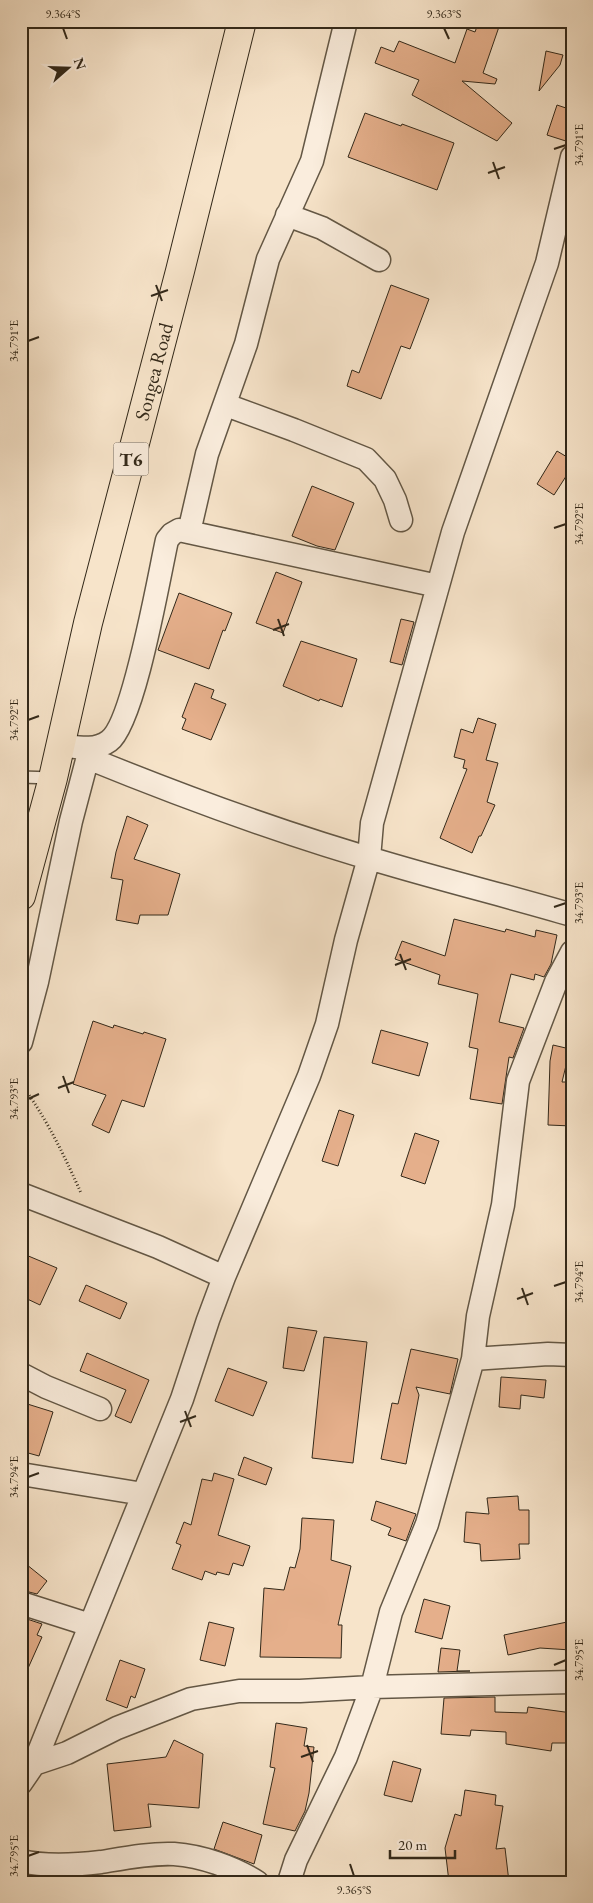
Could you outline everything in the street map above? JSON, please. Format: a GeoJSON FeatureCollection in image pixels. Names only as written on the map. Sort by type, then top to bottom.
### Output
{"type":"FeatureCollection","features":[{"type":"Feature","properties":{"kind":"highway","name":"Songea Road"},"geometry":{"type":"LineString","coordinates":[[21,896],[52,778],[88,622],[182,262],[242,21]]}},
{"type":"Feature","properties":{"kind":"street"},"geometry":{"type":"LineString","coordinates":[[189,532],[207,454],[226,405],[246,344],[268,259],[312,161],[346,21]]}},
{"type":"Feature","properties":{"kind":"street"},"geometry":{"type":"LineString","coordinates":[[21,1783],[34,1764],[182,1399],[224,1277],[309,1076],[327,1024],[346,940],[368,858],[372,823],[453,532],[547,263],[572,157]]}},
{"type":"Feature","properties":{"kind":"street"},"geometry":{"type":"LineString","coordinates":[[287,214],[322,228],[379,260]]}},
{"type":"Feature","properties":{"kind":"street"},"geometry":{"type":"LineString","coordinates":[[226,405],[366,459],[385,479],[395,500],[401,520]]}},
{"type":"Feature","properties":{"kind":"street"},"geometry":{"type":"LineString","coordinates":[[21,1042],[37,982],[71,821],[89,753],[109,741],[118,729],[133,688],[148,632],[167,540],[172,534],[179,530],[438,586]]}},
{"type":"Feature","properties":{"kind":"street"},"geometry":{"type":"LineString","coordinates":[[60,745],[89,753],[148,782],[265,825],[368,858],[506,895],[572,916]]}},
{"type":"Feature","properties":{"kind":"street"},"geometry":{"type":"LineString","coordinates":[[289,1882],[296,1860],[346,1757],[372,1687],[390,1612],[427,1524],[473,1359],[478,1316],[503,1206],[518,1081],[556,982],[572,952]]}},
{"type":"Feature","properties":{"kind":"street"},"geometry":{"type":"LineString","coordinates":[[21,1194],[158,1247],[224,1277]]}},
{"type":"Feature","properties":{"kind":"street"},"geometry":{"type":"LineString","coordinates":[[473,1359],[548,1354],[572,1355]]}},
{"type":"Feature","properties":{"kind":"street"},"geometry":{"type":"LineString","coordinates":[[21,1374],[46,1387],[100,1409]]}},
{"type":"Feature","properties":{"kind":"street"},"geometry":{"type":"LineString","coordinates":[[21,1474],[30,1477],[143,1494]]}},
{"type":"Feature","properties":{"kind":"street"},"geometry":{"type":"LineString","coordinates":[[21,1603],[90,1625]]}},
{"type":"Feature","properties":{"kind":"street"},"geometry":{"type":"LineString","coordinates":[[34,1764],[67,1753],[117,1728],[191,1699],[239,1691],[300,1691],[372,1687],[572,1682]]}},
{"type":"Feature","properties":{"kind":"street"},"geometry":{"type":"LineString","coordinates":[[21,1861],[59,1864],[174,1854],[210,1861],[257,1882]]}},
{"type":"Feature","properties":{"kind":"lane"},"geometry":{"type":"LineString","coordinates":[[21,777],[52,778]]}},
{"type":"Feature","properties":{"kind":"path"},"geometry":{"type":"LineString","coordinates":[[21,1084],[33,1100],[61,1148],[93,1221]]}},
{"type":"Feature","properties":{"kind":"building"},"geometry":{"type":"Polygon","coordinates":[[[479,21],[501,21],[483,73],[497,79],[495,84],[462,81],[512,123],[497,141],[412,95],[419,80],[375,63],[381,47],[394,52],[399,41],[455,63],[467,29],[475,32],[479,21]]]}},
{"type":"Feature","properties":{"kind":"building"},"geometry":{"type":"Polygon","coordinates":[[[546,51],[563,55],[560,65],[539,91],[546,51]]]}},
{"type":"Feature","properties":{"kind":"building"},"geometry":{"type":"Polygon","coordinates":[[[557,105],[572,110],[572,143],[547,135],[557,105]]]}},
{"type":"Feature","properties":{"kind":"building"},"geometry":{"type":"Polygon","coordinates":[[[365,113],[454,143],[437,190],[348,157],[365,113]]]}},
{"type":"Feature","properties":{"kind":"building"},"geometry":{"type":"Polygon","coordinates":[[[391,285],[429,299],[410,349],[401,346],[381,399],[347,386],[352,370],[359,373],[391,285]]]}},
{"type":"Feature","properties":{"kind":"building"},"geometry":{"type":"Polygon","coordinates":[[[557,451],[572,460],[572,467],[554,495],[537,484],[557,451]]]}},
{"type":"Feature","properties":{"kind":"building"},"geometry":{"type":"Polygon","coordinates":[[[312,486],[354,503],[335,550],[317,546],[292,536],[312,486]]]}},
{"type":"Feature","properties":{"kind":"building"},"geometry":{"type":"Polygon","coordinates":[[[276,572],[302,582],[283,633],[256,623],[276,572]]]}},
{"type":"Feature","properties":{"kind":"building"},"geometry":{"type":"Polygon","coordinates":[[[179,593],[232,613],[225,631],[223,630],[209,669],[158,650],[179,593]]]}},
{"type":"Feature","properties":{"kind":"building"},"geometry":{"type":"Polygon","coordinates":[[[401,619],[414,622],[402,665],[390,662],[401,619]]]}},
{"type":"Feature","properties":{"kind":"building"},"geometry":{"type":"Polygon","coordinates":[[[301,641],[357,659],[342,707],[320,699],[319,701],[283,686],[301,641]]]}},
{"type":"Feature","properties":{"kind":"building"},"geometry":{"type":"Polygon","coordinates":[[[195,683],[214,690],[211,698],[226,704],[211,740],[182,729],[186,719],[182,717],[195,683]]]}},
{"type":"Feature","properties":{"kind":"building"},"geometry":{"type":"Polygon","coordinates":[[[478,718],[496,724],[486,760],[498,763],[487,802],[495,805],[472,853],[440,838],[467,769],[463,768],[465,760],[454,757],[461,729],[473,733],[478,718]]]}},
{"type":"Feature","properties":{"kind":"building"},"geometry":{"type":"Polygon","coordinates":[[[127,816],[148,825],[134,859],[180,874],[168,915],[140,915],[138,924],[116,920],[123,880],[111,878],[116,852],[127,816]]]}},
{"type":"Feature","properties":{"kind":"building"},"geometry":{"type":"Polygon","coordinates":[[[454,919],[505,932],[506,929],[535,937],[536,930],[557,935],[551,964],[544,977],[535,974],[534,980],[511,974],[499,1022],[524,1028],[513,1058],[509,1057],[502,1104],[470,1099],[478,1049],[469,1047],[478,994],[438,984],[440,975],[395,959],[402,941],[445,956],[454,919]]]}},
{"type":"Feature","properties":{"kind":"building"},"geometry":{"type":"Polygon","coordinates":[[[93,1021],[113,1028],[114,1025],[166,1039],[144,1107],[122,1100],[109,1133],[92,1125],[106,1095],[73,1084],[93,1021]]]}},
{"type":"Feature","properties":{"kind":"building"},"geometry":{"type":"Polygon","coordinates":[[[381,1030],[428,1043],[419,1076],[372,1063],[381,1030]]]}},
{"type":"Feature","properties":{"kind":"building"},"geometry":{"type":"Polygon","coordinates":[[[553,1045],[570,1049],[562,1082],[572,1082],[572,1126],[548,1125],[550,1061],[553,1045]]]}},
{"type":"Feature","properties":{"kind":"building"},"geometry":{"type":"Polygon","coordinates":[[[339,1110],[354,1115],[338,1166],[322,1161],[339,1110]]]}},
{"type":"Feature","properties":{"kind":"building"},"geometry":{"type":"Polygon","coordinates":[[[415,1133],[439,1141],[425,1184],[401,1176],[415,1133]]]}},
{"type":"Feature","properties":{"kind":"building"},"geometry":{"type":"Polygon","coordinates":[[[26,1255],[57,1268],[40,1305],[21,1296],[21,1265],[26,1255]]]}},
{"type":"Feature","properties":{"kind":"building"},"geometry":{"type":"Polygon","coordinates":[[[86,1285],[127,1303],[120,1319],[79,1301],[86,1285]]]}},
{"type":"Feature","properties":{"kind":"building"},"geometry":{"type":"Polygon","coordinates":[[[288,1327],[317,1331],[304,1371],[283,1368],[288,1327]]]}},
{"type":"Feature","properties":{"kind":"building"},"geometry":{"type":"Polygon","coordinates":[[[324,1337],[367,1342],[353,1463],[312,1458],[324,1337]]]}},
{"type":"Feature","properties":{"kind":"building"},"geometry":{"type":"Polygon","coordinates":[[[411,1349],[458,1359],[450,1394],[416,1387],[419,1395],[406,1464],[381,1459],[392,1403],[398,1404],[411,1349]]]}},
{"type":"Feature","properties":{"kind":"building"},"geometry":{"type":"Polygon","coordinates":[[[87,1353],[149,1380],[131,1423],[115,1416],[126,1390],[80,1371],[87,1353]]]}},
{"type":"Feature","properties":{"kind":"building"},"geometry":{"type":"Polygon","coordinates":[[[228,1368],[267,1382],[253,1416],[215,1401],[228,1368]]]}},
{"type":"Feature","properties":{"kind":"building"},"geometry":{"type":"Polygon","coordinates":[[[501,1377],[546,1380],[544,1398],[521,1395],[520,1409],[499,1407],[501,1377]]]}},
{"type":"Feature","properties":{"kind":"building"},"geometry":{"type":"Polygon","coordinates":[[[21,1402],[53,1412],[39,1456],[21,1451],[21,1402]]]}},
{"type":"Feature","properties":{"kind":"building"},"geometry":{"type":"Polygon","coordinates":[[[244,1457],[272,1468],[266,1485],[238,1475],[244,1457]]]}},
{"type":"Feature","properties":{"kind":"building"},"geometry":{"type":"Polygon","coordinates":[[[214,1473],[234,1479],[218,1535],[250,1546],[243,1566],[233,1563],[229,1575],[217,1572],[216,1575],[205,1571],[202,1580],[172,1569],[181,1545],[176,1543],[184,1522],[191,1525],[202,1479],[212,1481],[214,1473]]]}},
{"type":"Feature","properties":{"kind":"building"},"geometry":{"type":"Polygon","coordinates":[[[518,1496],[519,1510],[529,1510],[529,1544],[519,1544],[520,1559],[481,1561],[480,1544],[464,1542],[466,1512],[489,1514],[487,1498],[518,1496]]]}},
{"type":"Feature","properties":{"kind":"building"},"geometry":{"type":"Polygon","coordinates":[[[376,1501],[416,1514],[406,1541],[388,1535],[391,1528],[371,1520],[376,1501]]]}},
{"type":"Feature","properties":{"kind":"building"},"geometry":{"type":"Polygon","coordinates":[[[302,1518],[334,1520],[331,1560],[351,1566],[338,1625],[342,1625],[341,1658],[260,1657],[264,1588],[284,1590],[290,1567],[295,1568],[300,1549],[302,1518]]]}},
{"type":"Feature","properties":{"kind":"building"},"geometry":{"type":"Polygon","coordinates":[[[21,1560],[47,1581],[37,1594],[21,1590],[21,1560]]]}},
{"type":"Feature","properties":{"kind":"building"},"geometry":{"type":"Polygon","coordinates":[[[424,1599],[450,1606],[442,1639],[415,1632],[424,1599]]]}},
{"type":"Feature","properties":{"kind":"building"},"geometry":{"type":"Polygon","coordinates":[[[21,1617],[42,1624],[37,1635],[42,1637],[21,1684],[21,1617]]]}},
{"type":"Feature","properties":{"kind":"building"},"geometry":{"type":"Polygon","coordinates":[[[572,1621],[571,1650],[540,1648],[508,1655],[504,1635],[572,1621]]]}},
{"type":"Feature","properties":{"kind":"building"},"geometry":{"type":"Polygon","coordinates":[[[209,1622],[234,1628],[225,1666],[200,1660],[209,1622]]]}},
{"type":"Feature","properties":{"kind":"building"},"geometry":{"type":"Polygon","coordinates":[[[441,1648],[460,1650],[457,1671],[470,1671],[438,1672],[441,1648]]]}},
{"type":"Feature","properties":{"kind":"building"},"geometry":{"type":"Polygon","coordinates":[[[120,1660],[145,1669],[135,1698],[131,1696],[127,1708],[106,1700],[120,1660]]]}},
{"type":"Feature","properties":{"kind":"building"},"geometry":{"type":"Polygon","coordinates":[[[495,1697],[495,1712],[527,1713],[528,1707],[572,1713],[572,1743],[552,1743],[551,1751],[506,1744],[506,1732],[471,1730],[470,1736],[441,1734],[444,1698],[495,1697]]]}},
{"type":"Feature","properties":{"kind":"building"},"geometry":{"type":"Polygon","coordinates":[[[276,1723],[307,1728],[304,1746],[314,1747],[305,1811],[295,1831],[263,1824],[275,1768],[270,1767],[276,1723]]]}},
{"type":"Feature","properties":{"kind":"building"},"geometry":{"type":"Polygon","coordinates":[[[174,1740],[203,1754],[199,1808],[148,1804],[151,1827],[114,1831],[107,1764],[166,1757],[174,1740]]]}},
{"type":"Feature","properties":{"kind":"building"},"geometry":{"type":"Polygon","coordinates":[[[393,1761],[421,1769],[412,1802],[384,1795],[393,1761]]]}},
{"type":"Feature","properties":{"kind":"building"},"geometry":{"type":"Polygon","coordinates":[[[465,1790],[496,1795],[495,1805],[503,1806],[496,1849],[505,1848],[509,1882],[449,1882],[445,1848],[455,1814],[461,1816],[465,1790]]]}},
{"type":"Feature","properties":{"kind":"building"},"geometry":{"type":"Polygon","coordinates":[[[223,1822],[262,1835],[254,1864],[214,1849],[223,1822]]]}}]}
